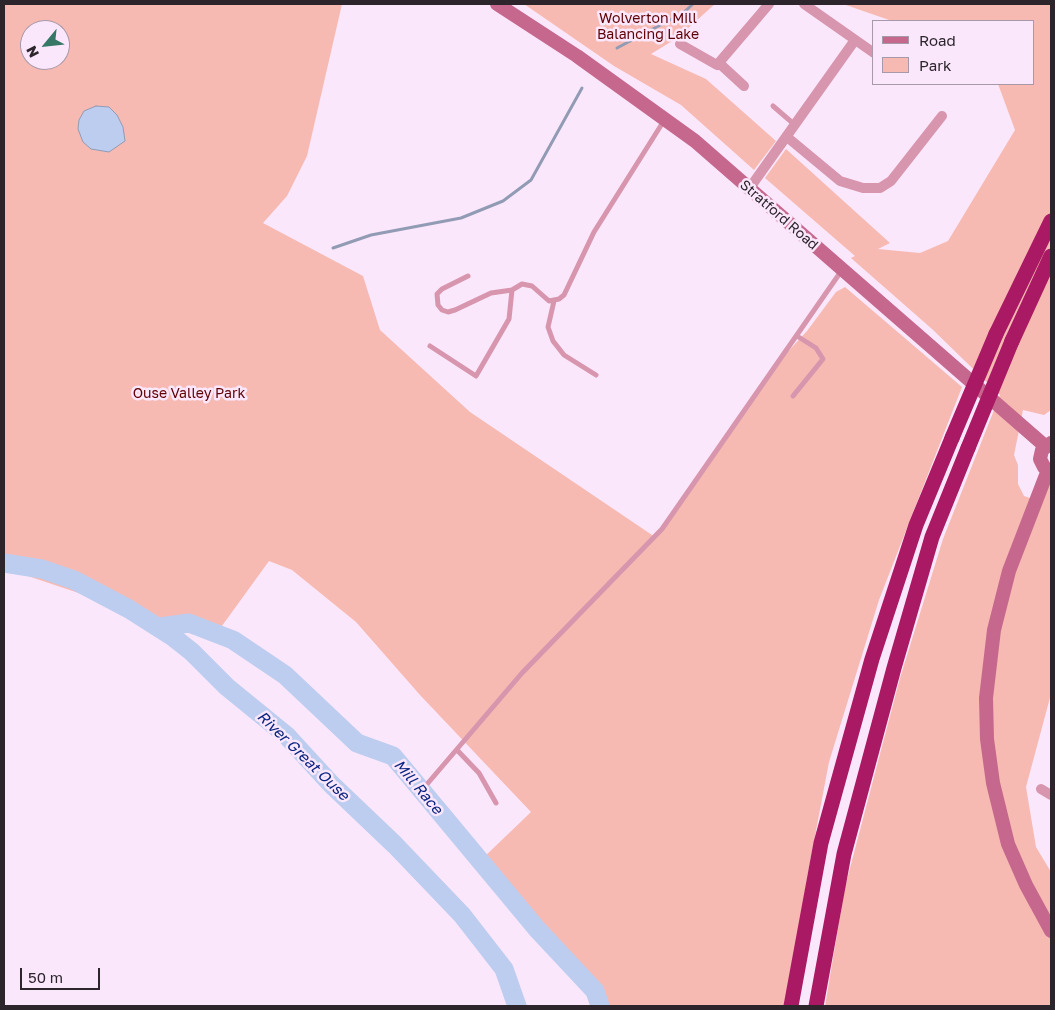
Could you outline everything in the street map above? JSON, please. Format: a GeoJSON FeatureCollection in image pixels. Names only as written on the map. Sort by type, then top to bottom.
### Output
{"type":"FeatureCollection","features":[{"type":"Feature","properties":{"kind":"highway"},"geometry":{"type":"LineString","coordinates":[[790,1006],[821,843],[872,660],[916,525],[996,334],[1051,221]]}},
{"type":"Feature","properties":{"kind":"highway"},"geometry":{"type":"LineString","coordinates":[[816,1006],[844,854],[894,668],[932,537],[1012,341],[1051,256]]}},
{"type":"Feature","properties":{"kind":"street","name":"Stratford Road"},"geometry":{"type":"LineString","coordinates":[[497,4],[666,118],[1048,445]]}},
{"type":"Feature","properties":{"kind":"street"},"geometry":{"type":"LineString","coordinates":[[680,44],[717,66],[768,4]]}},
{"type":"Feature","properties":{"kind":"street"},"geometry":{"type":"LineString","coordinates":[[804,4],[872,52]]}},
{"type":"Feature","properties":{"kind":"street"},"geometry":{"type":"LineString","coordinates":[[749,189],[855,40]]}},
{"type":"Feature","properties":{"kind":"street"},"geometry":{"type":"LineString","coordinates":[[719,63],[744,86]]}},
{"type":"Feature","properties":{"kind":"street"},"geometry":{"type":"LineString","coordinates":[[787,137],[840,181],[863,188],[880,188],[891,181],[942,116]]}},
{"type":"Feature","properties":{"kind":"street"},"geometry":{"type":"LineString","coordinates":[[1048,445],[1040,459],[1050,470],[1009,571],[994,630],[986,698],[987,739],[993,784],[1008,844],[1026,885],[1051,931]]}},
{"type":"Feature","properties":{"kind":"street"},"geometry":{"type":"LineString","coordinates":[[1041,789],[1051,795]]}},
{"type":"Feature","properties":{"kind":"lane"},"geometry":{"type":"LineString","coordinates":[[773,106],[795,125]]}},
{"type":"Feature","properties":{"kind":"lane"},"geometry":{"type":"LineString","coordinates":[[468,276],[442,289],[437,294],[438,305],[442,310],[448,312],[455,310],[491,293],[512,290],[527,284],[536,288],[549,301],[554,301],[564,295],[594,232],[666,118]]}},
{"type":"Feature","properties":{"kind":"lane"},"geometry":{"type":"LineString","coordinates":[[428,783],[522,673],[662,529],[842,270]]}},
{"type":"Feature","properties":{"kind":"lane"},"geometry":{"type":"LineString","coordinates":[[430,346],[476,376],[509,319],[512,290]]}},
{"type":"Feature","properties":{"kind":"lane"},"geometry":{"type":"LineString","coordinates":[[554,301],[548,327],[553,341],[564,355],[596,375]]}},
{"type":"Feature","properties":{"kind":"lane"},"geometry":{"type":"LineString","coordinates":[[793,396],[823,359],[816,348],[797,336]]}},
{"type":"Feature","properties":{"kind":"lane"},"geometry":{"type":"LineString","coordinates":[[457,750],[479,773],[496,802]]}},
{"type":"Feature","properties":{"kind":"green space","name":"Ouse Valley Park"},"geometry":{"type":"Polygon","coordinates":[[[4,4],[342,4],[307,156],[287,196],[263,223],[363,276],[380,330],[470,412],[655,537],[782,358],[807,331],[836,292],[845,287],[962,387],[879,600],[829,762],[807,878],[786,1006],[600,1006],[595,991],[537,929],[481,860],[531,812],[420,695],[356,622],[292,570],[269,561],[211,641],[186,629],[4,568],[4,4]]]}},
{"type":"Feature","properties":{"kind":"green space","name":"Wolverton Mill Balancing Lake"},"geometry":{"type":"Polygon","coordinates":[[[524,4],[715,4],[677,38],[651,54],[706,79],[776,141],[754,170],[681,105],[614,66],[524,4]]]}},
{"type":"Feature","properties":{"kind":"green space"},"geometry":{"type":"Polygon","coordinates":[[[843,4],[1051,4],[1051,410],[1044,415],[1023,410],[1014,455],[1018,465],[1018,484],[1024,496],[1036,500],[1051,471],[1051,694],[1026,787],[1036,847],[1051,872],[1051,1006],[825,1006],[845,887],[900,678],[943,539],[1000,395],[932,329],[851,258],[855,256],[765,178],[786,149],[890,243],[878,249],[920,253],[948,241],[1015,130],[998,85],[1035,85],[1035,20],[889,20],[843,4]]]}},
{"type":"Feature","properties":{"kind":"water"},"geometry":{"type":"Polygon","coordinates":[[[96,106],[109,107],[117,115],[123,127],[125,141],[109,152],[91,149],[83,142],[78,129],[79,120],[84,111],[96,106]]]}},
{"type":"Feature","properties":{"kind":"waterway"},"geometry":{"type":"LineString","coordinates":[[617,48],[683,13],[693,4]]}},
{"type":"Feature","properties":{"kind":"waterway"},"geometry":{"type":"LineString","coordinates":[[333,248],[371,235],[461,218],[503,201],[531,180],[582,88]]}},
{"type":"Feature","properties":{"kind":"waterway","name":"River Great Ouse"},"geometry":{"type":"LineString","coordinates":[[4,563],[42,569],[74,580],[129,609],[173,637],[192,652],[227,687],[286,735],[331,784],[395,845],[462,915],[504,969],[517,1006]]}},
{"type":"Feature","properties":{"kind":"waterway","name":"Mill Race"},"geometry":{"type":"LineString","coordinates":[[160,627],[189,623],[233,640],[285,675],[357,743],[393,756],[537,929],[595,991],[600,1006]]}}]}
